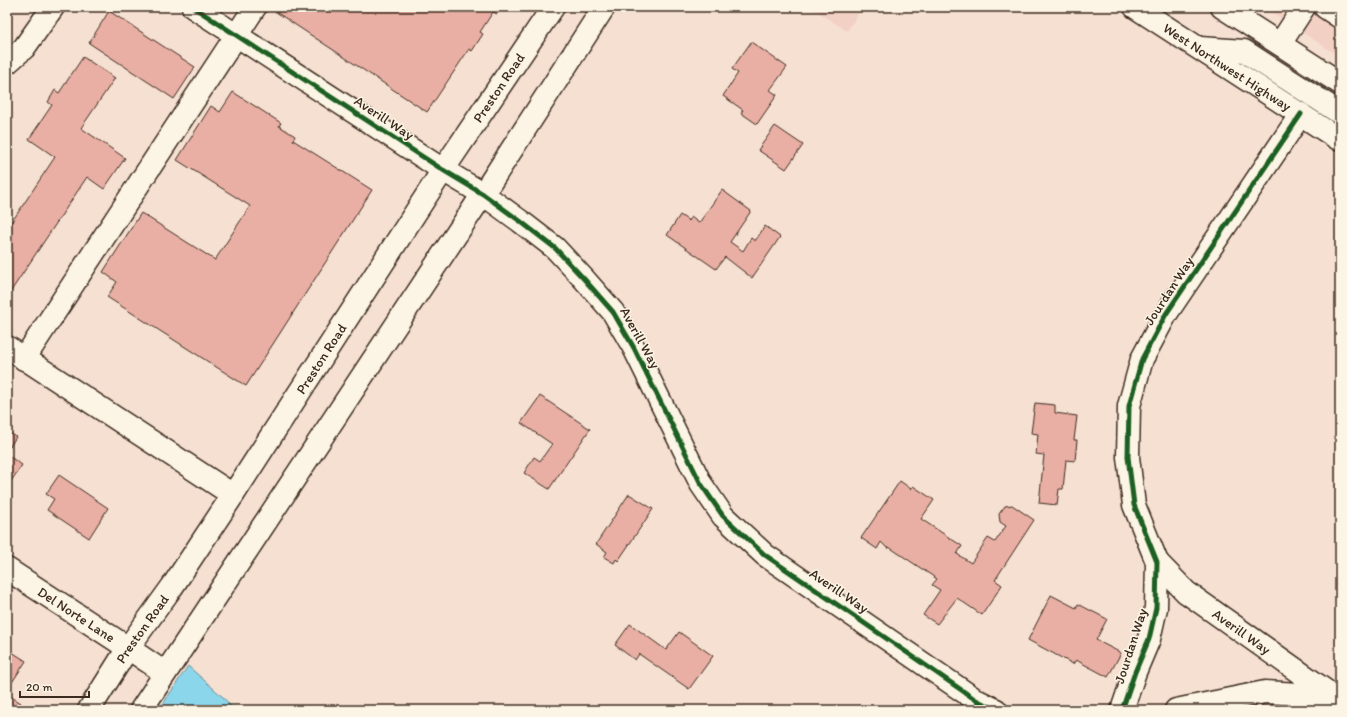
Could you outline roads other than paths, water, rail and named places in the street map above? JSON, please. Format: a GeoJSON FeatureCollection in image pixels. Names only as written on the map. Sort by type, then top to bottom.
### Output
{"type":"FeatureCollection","features":[{"type":"Feature","properties":{"kind":"street"},"geometry":{"type":"LineString","coordinates":[[7,63],[24,48],[53,7]]}},
{"type":"Feature","properties":{"kind":"street","name":"Averill Way"},"geometry":{"type":"LineString","coordinates":[[194,7],[443,170],[483,194],[555,248],[613,312],[634,348],[701,484],[723,516],[765,555],[976,700],[996,710]]}},
{"type":"Feature","properties":{"kind":"street"},"geometry":{"type":"LineString","coordinates":[[233,495],[16,353],[255,7]]}},
{"type":"Feature","properties":{"kind":"street","name":"Preston Road"},"geometry":{"type":"LineString","coordinates":[[89,710],[128,648],[172,587],[233,495],[443,170],[552,7]]}},
{"type":"Feature","properties":{"kind":"street"},"geometry":{"type":"LineString","coordinates":[[141,710],[483,194],[604,7]]}},
{"type":"Feature","properties":{"kind":"street","name":"West Northwest Highway"},"geometry":{"type":"LineString","coordinates":[[1135,7],[1340,140]]}},
{"type":"Feature","properties":{"kind":"street"},"geometry":{"type":"LineString","coordinates":[[1222,7],[1340,83]]}},
{"type":"Feature","properties":{"kind":"street"},"geometry":{"type":"LineString","coordinates":[[1280,44],[1304,7]]}},
{"type":"Feature","properties":{"kind":"street"},"geometry":{"type":"LineString","coordinates":[[1326,7],[1340,16]]}},
{"type":"Feature","properties":{"kind":"street"},"geometry":{"type":"LineString","coordinates":[[1197,48],[1244,51],[1340,113]]}},
{"type":"Feature","properties":{"kind":"street","name":"Jourdan Way"},"geometry":{"type":"LineString","coordinates":[[1122,710],[1148,639],[1156,608],[1156,562],[1134,505],[1128,456],[1130,406],[1142,359],[1166,314],[1301,114]]}},
{"type":"Feature","properties":{"kind":"street","name":"Averill Way"},"geometry":{"type":"LineString","coordinates":[[1156,562],[1186,592],[1336,698]]}},
{"type":"Feature","properties":{"kind":"street","name":"Del Norte Lane"},"geometry":{"type":"LineString","coordinates":[[7,569],[165,674]]}},
{"type":"Feature","properties":{"kind":"street","name":"Averill Way"},"geometry":{"type":"LineString","coordinates":[[1176,710],[1265,692],[1336,698]]}},
{"type":"Feature","properties":{"kind":"water"},"geometry":{"type":"Polygon","coordinates":[[[188,666],[223,697],[234,710],[159,710],[188,666]]]}}]}
